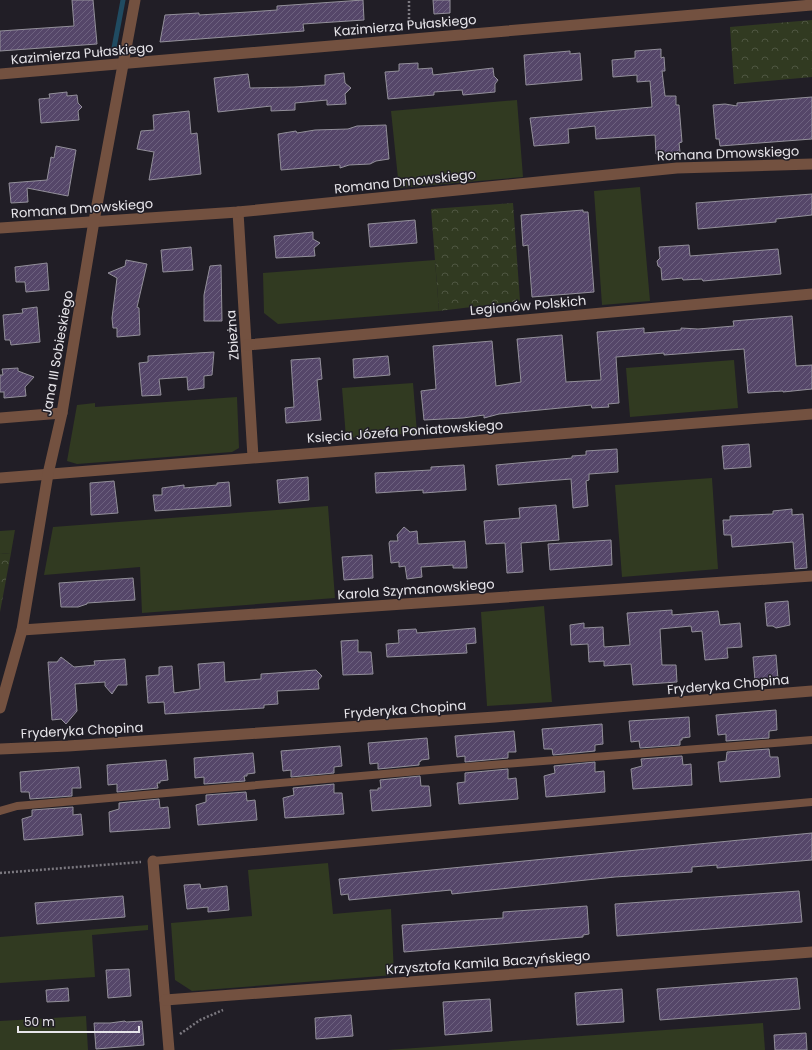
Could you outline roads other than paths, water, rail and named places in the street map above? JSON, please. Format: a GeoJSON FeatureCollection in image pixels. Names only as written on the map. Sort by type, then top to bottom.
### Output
{"type":"FeatureCollection","features":[{"type":"Feature","properties":{"kind":"street","name":"Jana III Sobieskiego"},"geometry":{"type":"LineString","coordinates":[[0,708],[22,630],[48,474],[62,413],[94,220],[135,0]]}},
{"type":"Feature","properties":{"kind":"street","name":"Kazimierza Pułaskiego"},"geometry":{"type":"LineString","coordinates":[[0,74],[409,38],[812,5]]}},
{"type":"Feature","properties":{"kind":"street","name":"Romana Dmowskiego"},"geometry":{"type":"LineString","coordinates":[[0,228],[94,220],[238,212],[677,168],[812,164]]}},
{"type":"Feature","properties":{"kind":"street","name":"Zbieżna"},"geometry":{"type":"LineString","coordinates":[[238,212],[247,345],[252,457]]}},
{"type":"Feature","properties":{"kind":"street","name":"Legionów Polskich"},"geometry":{"type":"LineString","coordinates":[[247,345],[812,294]]}},
{"type":"Feature","properties":{"kind":"street"},"geometry":{"type":"LineString","coordinates":[[0,418],[62,413]]}},
{"type":"Feature","properties":{"kind":"street","name":"Księcia Józefa Poniatowskiego"},"geometry":{"type":"LineString","coordinates":[[0,478],[812,414]]}},
{"type":"Feature","properties":{"kind":"street","name":"Karola Szymanowskiego"},"geometry":{"type":"LineString","coordinates":[[22,630],[812,576]]}},
{"type":"Feature","properties":{"kind":"street","name":"Fryderyka Chopina"},"geometry":{"type":"LineString","coordinates":[[0,749],[68,746],[488,718],[812,691]]}},
{"type":"Feature","properties":{"kind":"street"},"geometry":{"type":"LineString","coordinates":[[153,861],[169,1046]]}},
{"type":"Feature","properties":{"kind":"street","name":"Krzysztofa Kamila Baczyńskiego"},"geometry":{"type":"LineString","coordinates":[[165,1000],[812,952]]}},
{"type":"Feature","properties":{"kind":"lane"},"geometry":{"type":"LineString","coordinates":[[0,811],[17,806],[453,768],[812,740]]}},
{"type":"Feature","properties":{"kind":"lane"},"geometry":{"type":"LineString","coordinates":[[153,861],[812,802]]}},
{"type":"Feature","properties":{"kind":"waterway"},"geometry":{"type":"LineString","coordinates":[[114,48],[123,0]]}}]}
